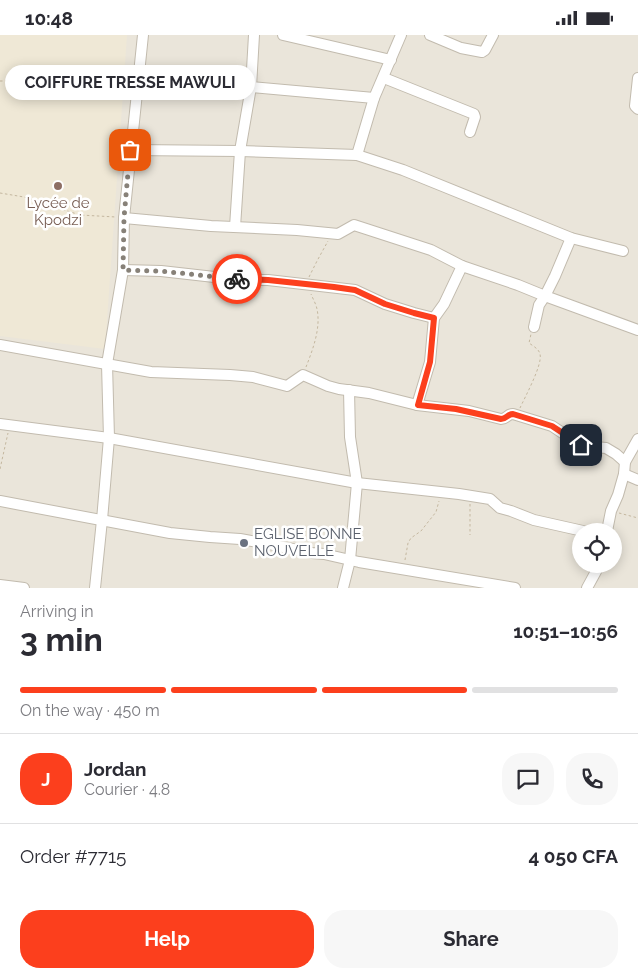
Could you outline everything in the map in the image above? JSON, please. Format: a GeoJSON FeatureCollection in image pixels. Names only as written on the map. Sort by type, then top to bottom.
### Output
{"type":"FeatureCollection","features":[{"type":"Feature","properties":{"kind":"street"},"geometry":{"type":"LineString","coordinates":[[95,588],[109,438],[107,364],[123,270],[124,218],[143,35]]}},
{"type":"Feature","properties":{"kind":"street"},"geometry":{"type":"LineString","coordinates":[[235,227],[240,151],[251,87],[254,35]]}},
{"type":"Feature","properties":{"kind":"street"},"geometry":{"type":"LineString","coordinates":[[283,35],[391,59]]}},
{"type":"Feature","properties":{"kind":"street"},"geometry":{"type":"LineString","coordinates":[[357,155],[374,99],[401,35]]}},
{"type":"Feature","properties":{"kind":"street"},"geometry":{"type":"LineString","coordinates":[[430,35],[461,48],[482,53],[486,50],[493,35]]}},
{"type":"Feature","properties":{"kind":"street"},"geometry":{"type":"LineString","coordinates":[[384,78],[474,114],[476,117],[470,132]]}},
{"type":"Feature","properties":{"kind":"street"},"geometry":{"type":"LineString","coordinates":[[638,78],[635,106],[638,109]]}},
{"type":"Feature","properties":{"kind":"street"},"geometry":{"type":"LineString","coordinates":[[137,83],[251,87],[374,99]]}},
{"type":"Feature","properties":{"kind":"street"},"geometry":{"type":"LineString","coordinates":[[130,150],[357,155],[403,170],[570,238],[623,251]]}},
{"type":"Feature","properties":{"kind":"street"},"geometry":{"type":"LineString","coordinates":[[124,218],[338,234],[354,225],[431,250],[462,266],[638,330]]}},
{"type":"Feature","properties":{"kind":"street"},"geometry":{"type":"LineString","coordinates":[[534,327],[539,305],[545,296],[570,238]]}},
{"type":"Feature","properties":{"kind":"street"},"geometry":{"type":"LineString","coordinates":[[418,405],[430,362],[434,318],[444,304],[462,266]]}},
{"type":"Feature","properties":{"kind":"street"},"geometry":{"type":"LineString","coordinates":[[123,270],[160,271],[242,280],[268,280],[355,290],[385,304],[434,318]]}},
{"type":"Feature","properties":{"kind":"street"},"geometry":{"type":"LineString","coordinates":[[0,345],[151,372],[253,377],[287,386],[303,375],[339,389],[369,393],[418,405],[463,410],[501,419],[505,419],[512,413],[552,426],[585,447],[606,448],[625,462]]}},
{"type":"Feature","properties":{"kind":"street"},"geometry":{"type":"LineString","coordinates":[[344,588],[350,560],[357,483],[350,437],[349,389]]}},
{"type":"Feature","properties":{"kind":"street"},"geometry":{"type":"LineString","coordinates":[[5,424],[109,438],[357,483],[490,499],[500,509],[534,520],[572,529]]}},
{"type":"Feature","properties":{"kind":"street"},"geometry":{"type":"LineString","coordinates":[[609,523],[624,474],[625,462],[638,439]]}},
{"type":"Feature","properties":{"kind":"street"},"geometry":{"type":"LineString","coordinates":[[624,474],[638,479]]}},
{"type":"Feature","properties":{"kind":"street"},"geometry":{"type":"LineString","coordinates":[[0,501],[170,533],[269,543],[350,560],[515,588]]}},
{"type":"Feature","properties":{"kind":"street"},"geometry":{"type":"LineString","coordinates":[[587,588],[595,573]]}},
{"type":"Feature","properties":{"kind":"street"},"geometry":{"type":"LineString","coordinates":[[0,585],[24,588]]}},
{"type":"Feature","properties":{"kind":"path"},"geometry":{"type":"LineString","coordinates":[[0,81],[41,81],[61,77],[137,83]]}},
{"type":"Feature","properties":{"kind":"path"},"geometry":{"type":"LineString","coordinates":[[0,193],[24,197],[80,215],[124,218]]}},
{"type":"Feature","properties":{"kind":"path"},"geometry":{"type":"LineString","coordinates":[[303,375],[312,351],[318,320],[317,307],[306,284],[329,239]]}},
{"type":"Feature","properties":{"kind":"path"},"geometry":{"type":"LineString","coordinates":[[517,415],[540,365],[541,356],[538,350],[528,343],[534,327]]}},
{"type":"Feature","properties":{"kind":"path"},"geometry":{"type":"LineString","coordinates":[[0,469],[5,424]]}},
{"type":"Feature","properties":{"kind":"path"},"geometry":{"type":"LineString","coordinates":[[404,569],[408,543],[411,538],[421,531],[436,512],[440,493]]}},
{"type":"Feature","properties":{"kind":"path"},"geometry":{"type":"LineString","coordinates":[[470,496],[470,535]]}},
{"type":"Feature","properties":{"kind":"path"},"geometry":{"type":"LineString","coordinates":[[611,511],[638,518]]}},
{"type":"Feature","properties":{"kind":"shaded area"},"geometry":{"type":"Polygon","coordinates":[[[0,35],[638,35],[638,588],[0,588],[0,35]]]}},
{"type":"Feature","properties":{"kind":"shaded area","name":"Lycée de Kpodzi"},"geometry":{"type":"Polygon","coordinates":[[[0,35],[127,35],[105,349],[0,336],[0,35]]]}},
{"type":"Feature","properties":{"kind":"way so far"},"geometry":{"type":"LineString","coordinates":[[130,150],[124,218],[123,270],[160,271],[237,279]]}},
{"type":"Feature","properties":{"kind":"place","name":"COIFFURE TRESSE MAWULI"},"geometry":{"type":"Point","coordinates":[130,150]}},
{"type":"Feature","properties":{"kind":"place","name":"Lycée de Kpodzi"},"geometry":{"type":"Point","coordinates":[58,186]}},
{"type":"Feature","properties":{"kind":"place","name":"EGLISE BONNE NOUVELLE"},"geometry":{"type":"Point","coordinates":[244,543]}},
{"type":"Feature","properties":{"kind":"route"},"geometry":{"type":"LineString","coordinates":[[237,279],[268,280],[355,290],[385,304],[434,318],[430,362],[418,405],[469,411],[501,419],[505,419],[509,414],[513,414],[552,426],[581,445]]}}]}
